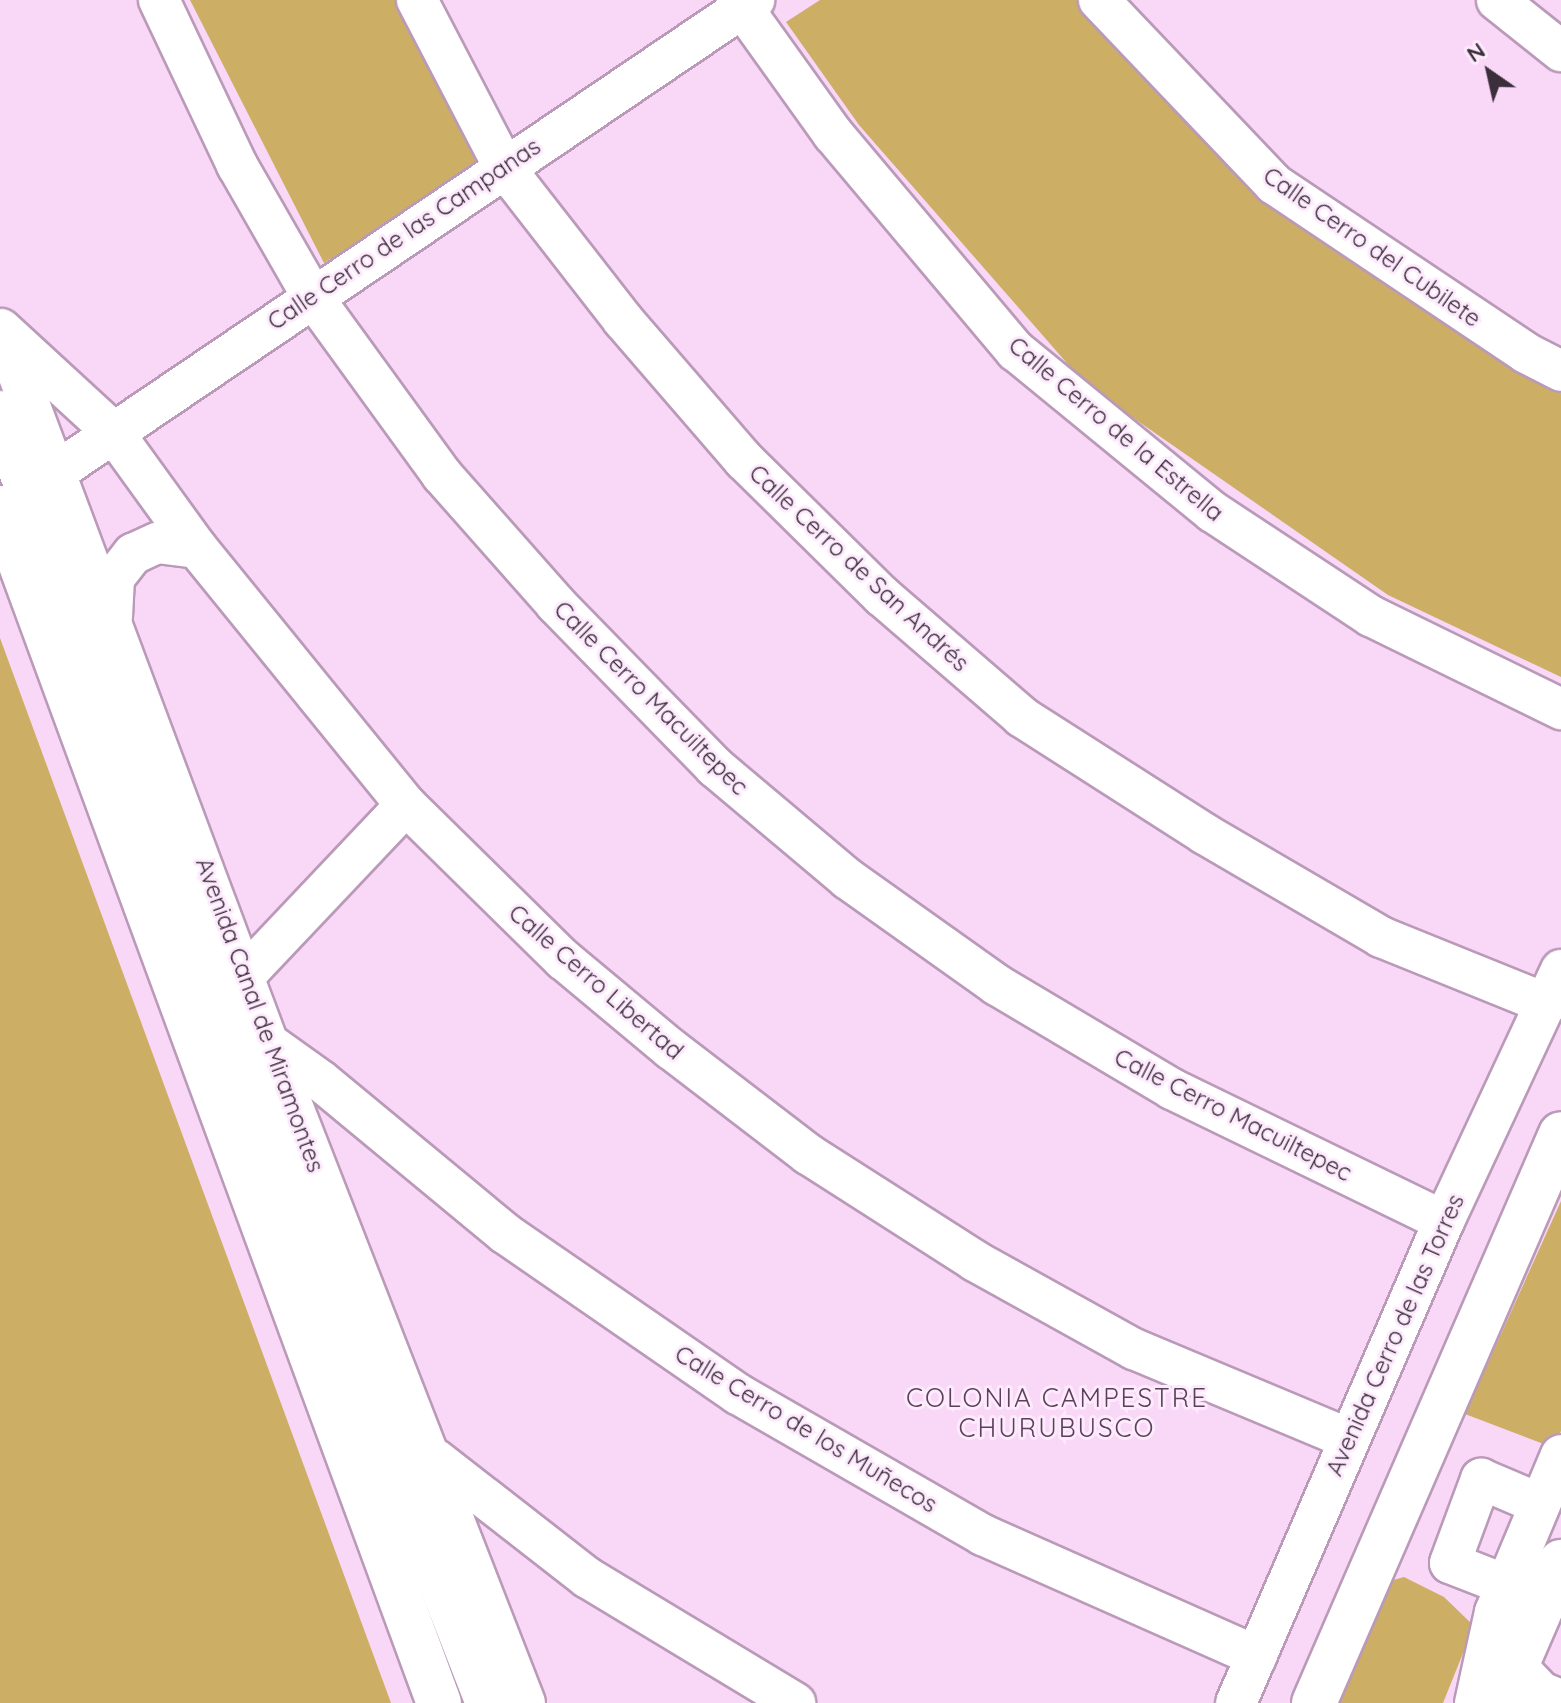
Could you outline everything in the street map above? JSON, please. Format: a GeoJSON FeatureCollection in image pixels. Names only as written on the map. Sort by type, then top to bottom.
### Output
{"type":"FeatureCollection","features":[{"type":"Feature","properties":{"kind":"main road","name":"Avenida Canal de Miramontes"},"geometry":{"type":"LineString","coordinates":[[0,413],[208,985],[488,1703]]}},
{"type":"Feature","properties":{"kind":"main road"},"geometry":{"type":"LineString","coordinates":[[0,508],[439,1703]]}},
{"type":"Feature","properties":{"kind":"main road"},"geometry":{"type":"LineString","coordinates":[[1314,1703],[1561,1134]]}},
{"type":"Feature","properties":{"kind":"main road"},"geometry":{"type":"LineString","coordinates":[[1508,1684],[1561,1562]]}},
{"type":"Feature","properties":{"kind":"street","name":"Calle Cerro Macuiltepec"},"geometry":{"type":"LineString","coordinates":[[159,0],[237,165],[312,296],[442,475],[556,604],[715,767],[848,879],[997,985],[1172,1089],[1444,1221]]}},
{"type":"Feature","properties":{"kind":"street","name":"Calle Cerro de San Andrés"},"geometry":{"type":"LineString","coordinates":[[417,0],[504,167],[623,320],[744,460],[882,596],[1022,717],[1205,834],[1381,937],[1554,987]]}},
{"type":"Feature","properties":{"kind":"street","name":"Calle Cerro del Cubilete"},"geometry":{"type":"LineString","coordinates":[[1099,0],[1274,184],[1526,353],[1561,371]]}},
{"type":"Feature","properties":{"kind":"street"},"geometry":{"type":"LineString","coordinates":[[1497,0],[1561,51]]}},
{"type":"Feature","properties":{"kind":"street","name":"Calle Cerro de las Campanas"},"geometry":{"type":"LineString","coordinates":[[56,472],[744,3]]}},
{"type":"Feature","properties":{"kind":"street","name":"Calle Cerro de la Estrella"},"geometry":{"type":"LineString","coordinates":[[744,3],[833,134],[1016,351],[1213,512],[1358,608],[1561,709]]}},
{"type":"Feature","properties":{"kind":"street","name":"Calle Cerro Libertad"},"geometry":{"type":"LineString","coordinates":[[0,327],[113,432],[197,548],[406,805],[564,960],[808,1154],[975,1261],[1134,1349],[1349,1439]]}},
{"type":"Feature","properties":{"kind":"street","name":"Avenida Canal de Miramontes"},"geometry":{"type":"LineString","coordinates":[[0,327],[117,632],[268,1043],[434,1458],[525,1703]]}},
{"type":"Feature","properties":{"kind":"street"},"geometry":{"type":"LineString","coordinates":[[117,632],[111,603],[114,578],[122,565],[157,543],[197,548]]}},
{"type":"Feature","properties":{"kind":"street"},"geometry":{"type":"LineString","coordinates":[[245,975],[406,805]]}},
{"type":"Feature","properties":{"kind":"street","name":"Avenida Cerro de las Torres"},"geometry":{"type":"LineString","coordinates":[[1236,1703],[1444,1221],[1554,987]]}},
{"type":"Feature","properties":{"kind":"street","name":"Calle Cerro de los Muñecos"},"geometry":{"type":"LineString","coordinates":[[268,1043],[357,1110],[506,1234],[738,1394],[983,1535],[1256,1656]]}},
{"type":"Feature","properties":{"kind":"street"},"geometry":{"type":"LineString","coordinates":[[306,1140],[321,1114],[333,1107],[357,1110]]}},
{"type":"Feature","properties":{"kind":"street"},"geometry":{"type":"LineString","coordinates":[[1475,1703],[1506,1585],[1561,1455]]}},
{"type":"Feature","properties":{"kind":"street"},"geometry":{"type":"LineString","coordinates":[[434,1458],[588,1578],[795,1703]]}},
{"type":"Feature","properties":{"kind":"street"},"geometry":{"type":"LineString","coordinates":[[1506,1585],[1450,1563],[1481,1479],[1540,1504]]}},
{"type":"Feature","properties":{"kind":"street"},"geometry":{"type":"LineString","coordinates":[[1508,1684],[1561,1700]]}},
{"type":"Feature","properties":{"kind":"shaded area"},"geometry":{"type":"Polygon","coordinates":[[[190,0],[412,0],[494,153],[324,263],[190,0]]]}},
{"type":"Feature","properties":{"kind":"shaded area"},"geometry":{"type":"Polygon","coordinates":[[[820,0],[1089,0],[1270,188],[1561,380],[1561,677],[1388,595],[1086,385],[859,125],[786,22],[820,0]]]}},
{"type":"Feature","properties":{"kind":"shaded area"},"geometry":{"type":"Polygon","coordinates":[[[0,638],[391,1703],[0,1703],[0,638]]]}},
{"type":"Feature","properties":{"kind":"shaded area"},"geometry":{"type":"Polygon","coordinates":[[[1561,1201],[1561,1431],[1554,1448],[1465,1414],[1561,1201]]]}},
{"type":"Feature","properties":{"kind":"shaded area"},"geometry":{"type":"Polygon","coordinates":[[[1404,1577],[1444,1597],[1474,1626],[1443,1703],[1331,1703],[1390,1581],[1404,1577]]]}},
{"type":"Feature","properties":{"kind":"district","name":"COLONIA CAMPESTRE CHURUBUSCO"},"geometry":{"type":"Point","coordinates":[1057,1413]}}]}
